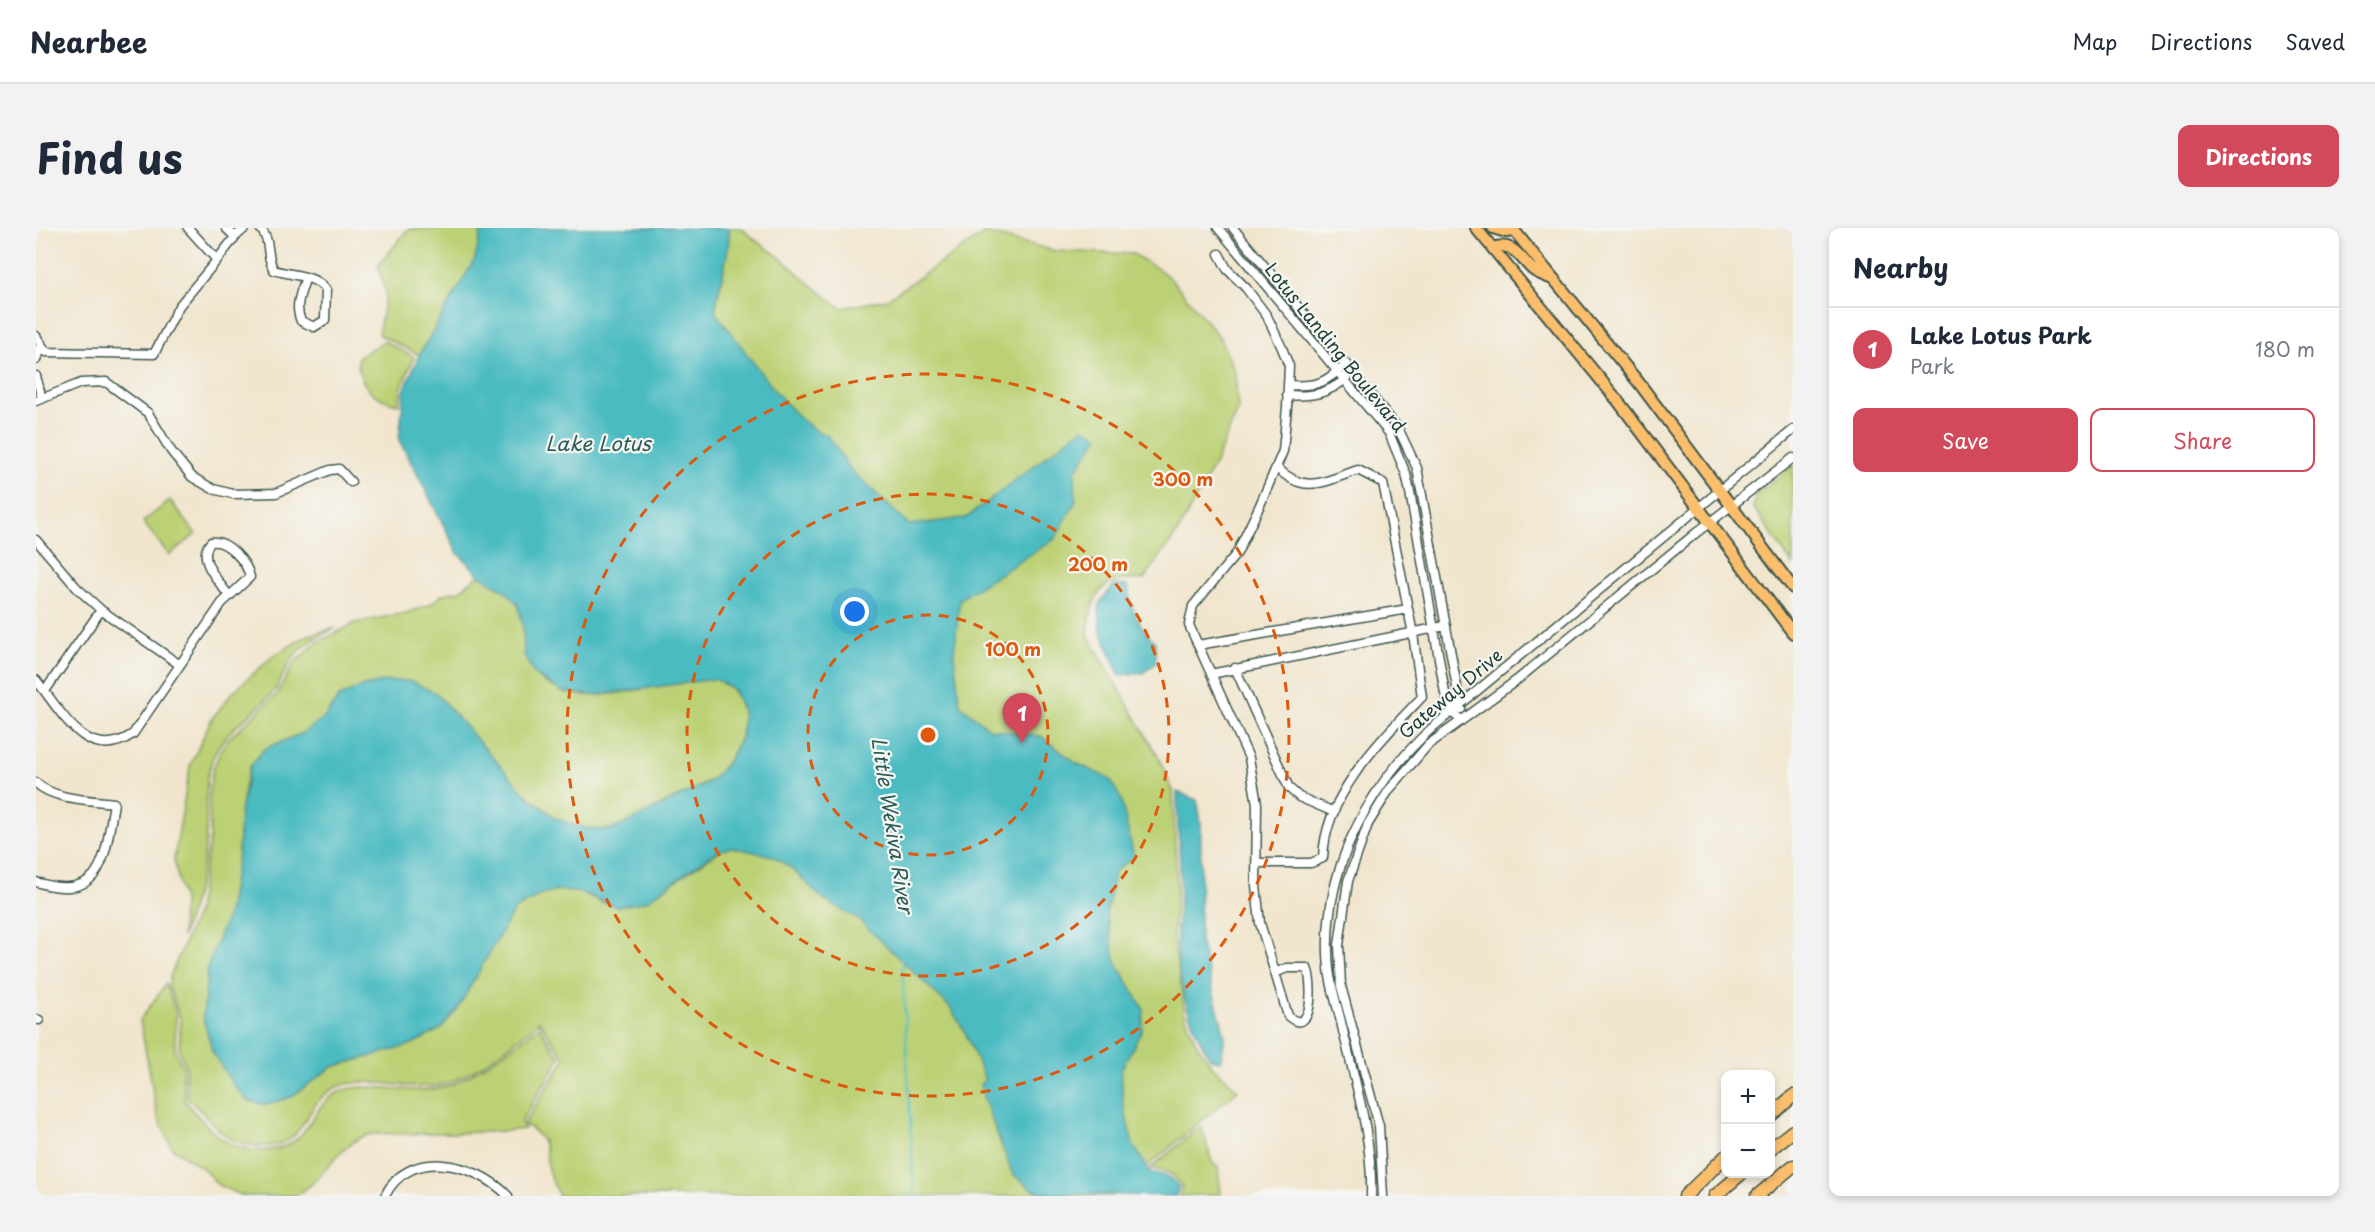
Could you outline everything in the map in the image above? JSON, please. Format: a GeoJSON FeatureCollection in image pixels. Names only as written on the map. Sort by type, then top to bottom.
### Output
{"type":"FeatureCollection","features":[{"type":"Feature","properties":{"kind":"highway"},"geometry":{"type":"LineString","coordinates":[[1775,1112],[1793,1096]]}},
{"type":"Feature","properties":{"kind":"highway"},"geometry":{"type":"LineString","coordinates":[[1775,1145],[1793,1131]]}},
{"type":"Feature","properties":{"kind":"highway"},"geometry":{"type":"LineString","coordinates":[[1685,1196],[1721,1160]]}},
{"type":"Feature","properties":{"kind":"highway"},"geometry":{"type":"LineString","coordinates":[[1757,1196],[1793,1166]]}},
{"type":"Feature","properties":{"kind":"highway"},"geometry":{"type":"LineString","coordinates":[[1715,1196],[1735,1178]]}},
{"type":"Feature","properties":{"kind":"main road"},"geometry":{"type":"LineString","coordinates":[[1476,228],[1618,401],[1793,633]]}},
{"type":"Feature","properties":{"kind":"main road"},"geometry":{"type":"LineString","coordinates":[[1493,228],[1506,232],[1516,229],[1639,383],[1793,588]]}},
{"type":"Feature","properties":{"kind":"main road"},"geometry":{"type":"LineString","coordinates":[[1493,248],[1501,245],[1511,248],[1533,270],[1556,280]]}},
{"type":"Feature","properties":{"kind":"street"},"geometry":{"type":"LineString","coordinates":[[188,228],[217,260]]}},
{"type":"Feature","properties":{"kind":"street"},"geometry":{"type":"LineString","coordinates":[[226,228],[235,237]]}},
{"type":"Feature","properties":{"kind":"street"},"geometry":{"type":"LineString","coordinates":[[38,340],[46,352],[154,354],[179,306],[235,237],[245,228]]}},
{"type":"Feature","properties":{"kind":"street"},"geometry":{"type":"LineString","coordinates":[[260,228],[268,236],[269,259],[274,270],[306,277],[316,280],[326,290],[325,321],[314,327],[301,321],[298,314],[297,307],[306,277]]}},
{"type":"Feature","properties":{"kind":"street","name":"Lotus Landing Boulevard"},"geometry":{"type":"LineString","coordinates":[[1218,228],[1389,433],[1406,474],[1444,693],[1452,712],[1461,720]]}},
{"type":"Feature","properties":{"kind":"street","name":"Lotus Landing Boulevard"},"geometry":{"type":"LineString","coordinates":[[1233,228],[1398,428],[1417,468],[1461,720]]}},
{"type":"Feature","properties":{"kind":"street"},"geometry":{"type":"LineString","coordinates":[[1219,254],[1227,269],[1246,288],[1267,316],[1288,366],[1283,450],[1237,553],[1193,606],[1189,625],[1249,758],[1257,804],[1260,923],[1275,973],[1288,1016],[1292,1020],[1300,1020],[1307,1016],[1311,1006],[1311,986],[1307,968],[1287,968],[1275,973]]}},
{"type":"Feature","properties":{"kind":"street"},"geometry":{"type":"LineString","coordinates":[[36,360],[38,340]]}},
{"type":"Feature","properties":{"kind":"street"},"geometry":{"type":"LineString","coordinates":[[1288,385],[1321,384],[1347,364]]}},
{"type":"Feature","properties":{"kind":"street"},"geometry":{"type":"LineString","coordinates":[[1287,395],[1304,396],[1325,393],[1354,373]]}},
{"type":"Feature","properties":{"kind":"street"},"geometry":{"type":"LineString","coordinates":[[36,376],[39,400],[81,383],[106,382],[148,413],[171,450],[192,477],[213,489],[233,494],[276,494],[330,470],[339,469],[351,482]]}},
{"type":"Feature","properties":{"kind":"street"},"geometry":{"type":"LineString","coordinates":[[1321,384],[1325,393]]}},
{"type":"Feature","properties":{"kind":"street","name":"Gateway Drive"},"geometry":{"type":"LineString","coordinates":[[1371,1196],[1369,1148],[1329,969],[1329,933],[1338,874],[1349,842],[1380,784],[1406,751],[1460,704],[1793,430]]}},
{"type":"Feature","properties":{"kind":"street","name":"Gateway Drive"},"geometry":{"type":"LineString","coordinates":[[1383,1196],[1379,1126],[1341,986],[1339,945],[1342,912],[1357,853],[1368,824],[1389,790],[1428,746],[1461,720],[1485,705],[1709,523],[1793,458]]}},
{"type":"Feature","properties":{"kind":"street"},"geometry":{"type":"LineString","coordinates":[[1258,863],[1311,863],[1323,858],[1326,833],[1334,812],[1360,767],[1422,697],[1413,634],[1383,483],[1358,470],[1322,483],[1305,485],[1290,478],[1276,467]]}},
{"type":"Feature","properties":{"kind":"street"},"geometry":{"type":"LineString","coordinates":[[36,540],[77,588],[101,610],[180,664]]}},
{"type":"Feature","properties":{"kind":"street"},"geometry":{"type":"LineString","coordinates":[[36,680],[90,742],[106,746],[120,743],[133,734],[222,603],[230,596],[249,577],[248,570],[230,548],[220,541],[211,542],[206,549],[206,560],[230,596]]}},
{"type":"Feature","properties":{"kind":"street"},"geometry":{"type":"LineString","coordinates":[[1198,645],[1408,609]]}},
{"type":"Feature","properties":{"kind":"street"},"geometry":{"type":"LineString","coordinates":[[45,691],[101,610]]}},
{"type":"Feature","properties":{"kind":"street"},"geometry":{"type":"LineString","coordinates":[[1567,618],[1577,630]]}},
{"type":"Feature","properties":{"kind":"street"},"geometry":{"type":"LineString","coordinates":[[1211,674],[1445,626]]}},
{"type":"Feature","properties":{"kind":"street"},"geometry":{"type":"LineString","coordinates":[[1235,668],[1289,788],[1299,797],[1334,812]]}},
{"type":"Feature","properties":{"kind":"street"},"geometry":{"type":"LineString","coordinates":[[36,783],[42,789],[58,795],[114,803],[105,859],[100,871],[92,879],[80,885],[63,887],[36,882]]}},
{"type":"Feature","properties":{"kind":"street"},"geometry":{"type":"LineString","coordinates":[[385,1196],[391,1183],[402,1174],[415,1167],[430,1164],[454,1166],[478,1176],[508,1196]]}},
{"type":"Feature","properties":{"kind":"green space"},"geometry":{"type":"Polygon","coordinates":[[[482,228],[476,259],[419,355],[378,334],[386,294],[378,266],[408,229],[482,228]]]}},
{"type":"Feature","properties":{"kind":"green space"},"geometry":{"type":"Polygon","coordinates":[[[729,228],[742,228],[842,308],[887,299],[985,233],[1056,251],[1133,254],[1160,270],[1174,282],[1220,338],[1235,373],[1238,410],[1216,461],[1177,533],[1144,579],[1118,581],[1104,587],[1093,606],[1088,635],[1159,758],[1173,791],[1177,889],[1173,937],[1185,1015],[1196,1043],[1211,1065],[1238,1090],[1112,1196],[559,1196],[549,1172],[544,1143],[524,1124],[565,1059],[539,1021],[492,1058],[451,1082],[440,1085],[413,1086],[370,1082],[343,1085],[331,1090],[321,1098],[295,1134],[287,1141],[275,1145],[246,1144],[226,1136],[187,1098],[186,1068],[179,1049],[181,1021],[169,986],[170,977],[197,912],[210,837],[209,792],[213,769],[227,740],[277,694],[294,663],[316,643],[355,623],[406,613],[431,604],[443,594],[459,591],[479,575],[506,591],[515,600],[523,618],[529,664],[535,674],[545,683],[562,691],[576,694],[608,695],[702,679],[716,679],[728,686],[736,696],[742,711],[743,724],[731,756],[715,776],[633,821],[610,829],[579,826],[557,819],[388,681],[360,687],[338,698],[325,717],[303,733],[264,749],[250,767],[244,787],[238,853],[228,914],[208,965],[203,1017],[213,1053],[266,1105],[291,1097],[332,1067],[369,1057],[458,1008],[514,910],[542,894],[559,890],[582,893],[603,903],[646,901],[721,850],[874,602],[1061,446],[966,518],[909,525],[851,470],[827,435],[813,429],[798,417],[768,382],[715,312],[729,239],[729,228]],[[1001,1140],[1014,1173],[1032,1189],[1042,1193],[1001,1140]]]}},
{"type":"Feature","properties":{"kind":"green space"},"geometry":{"type":"Polygon","coordinates":[[[384,341],[414,357],[401,389],[399,404],[375,395],[360,376],[358,357],[384,341]]]}},
{"type":"Feature","properties":{"kind":"green space"},"geometry":{"type":"Polygon","coordinates":[[[1793,465],[1793,565],[1753,507],[1756,495],[1793,465]]]}},
{"type":"Feature","properties":{"kind":"green space"},"geometry":{"type":"Polygon","coordinates":[[[170,500],[196,534],[169,555],[143,522],[170,500]]]}},
{"type":"Feature","properties":{"kind":"green space"},"geometry":{"type":"Polygon","coordinates":[[[335,628],[311,641],[295,655],[273,692],[228,734],[216,751],[207,782],[203,862],[182,937],[183,901],[174,860],[190,766],[211,720],[232,693],[273,656],[308,635],[335,628]]]}},
{"type":"Feature","properties":{"kind":"green space"},"geometry":{"type":"Polygon","coordinates":[[[166,984],[176,1014],[175,1049],[183,1068],[184,1100],[218,1136],[239,1147],[263,1150],[286,1146],[296,1140],[327,1100],[348,1089],[365,1087],[427,1090],[454,1083],[500,1055],[539,1026],[560,1058],[521,1122],[525,1129],[368,1135],[348,1146],[313,1182],[294,1196],[243,1196],[218,1185],[203,1168],[172,1148],[157,1114],[140,1020],[166,984]]]}},
{"type":"Feature","properties":{"kind":"green space"},"geometry":{"type":"Polygon","coordinates":[[[1201,1126],[1212,1162],[1218,1168],[1221,1194],[1180,1196],[1182,1186],[1172,1174],[1151,1168],[1201,1126]]]}},
{"type":"Feature","properties":{"kind":"water","name":"Lake Lotus"},"geometry":{"type":"Polygon","coordinates":[[[482,228],[729,228],[728,249],[715,313],[783,400],[813,429],[827,435],[851,470],[909,525],[966,518],[1083,428],[1099,436],[1075,471],[1076,501],[1055,539],[960,599],[954,654],[960,705],[990,729],[1041,736],[1076,763],[1110,779],[1121,799],[1134,857],[1115,871],[1106,914],[1116,962],[1144,1010],[1142,1030],[1121,1070],[1123,1103],[1133,1145],[1150,1172],[1170,1177],[1179,1187],[1176,1196],[1042,1193],[1032,1189],[1012,1173],[983,1096],[980,1084],[985,1080],[964,1030],[950,1007],[858,919],[824,900],[792,869],[773,856],[731,847],[714,853],[646,901],[618,907],[582,893],[559,890],[542,894],[514,910],[458,1008],[441,1029],[411,1045],[332,1067],[291,1097],[266,1105],[247,1100],[234,1086],[213,1053],[203,1017],[208,965],[228,914],[238,853],[240,812],[250,767],[264,749],[303,733],[325,717],[338,698],[360,687],[388,681],[411,681],[436,693],[528,797],[557,819],[585,829],[613,830],[711,781],[727,763],[742,736],[743,712],[734,690],[715,679],[595,695],[563,692],[535,675],[524,655],[523,627],[518,605],[507,592],[479,575],[458,553],[399,440],[404,391],[419,355],[475,259],[482,228]]]}},
{"type":"Feature","properties":{"kind":"water"},"geometry":{"type":"Polygon","coordinates":[[[1114,585],[1128,586],[1136,617],[1155,642],[1156,663],[1143,673],[1119,675],[1100,629],[1099,604],[1114,585]]]}},
{"type":"Feature","properties":{"kind":"water"},"geometry":{"type":"Polygon","coordinates":[[[1177,792],[1197,800],[1201,822],[1200,941],[1225,1036],[1221,1061],[1211,1059],[1203,1045],[1190,1016],[1181,984],[1177,952],[1180,878],[1177,792]]]}},
{"type":"Feature","properties":{"kind":"waterway","name":"Little Wekiva River"},"geometry":{"type":"LineString","coordinates":[[902,959],[914,1196]]}},
{"type":"Feature","properties":{"kind":"place","name":"Lake Lotus Park"},"geometry":{"type":"Point","coordinates":[1022,743]}}]}
